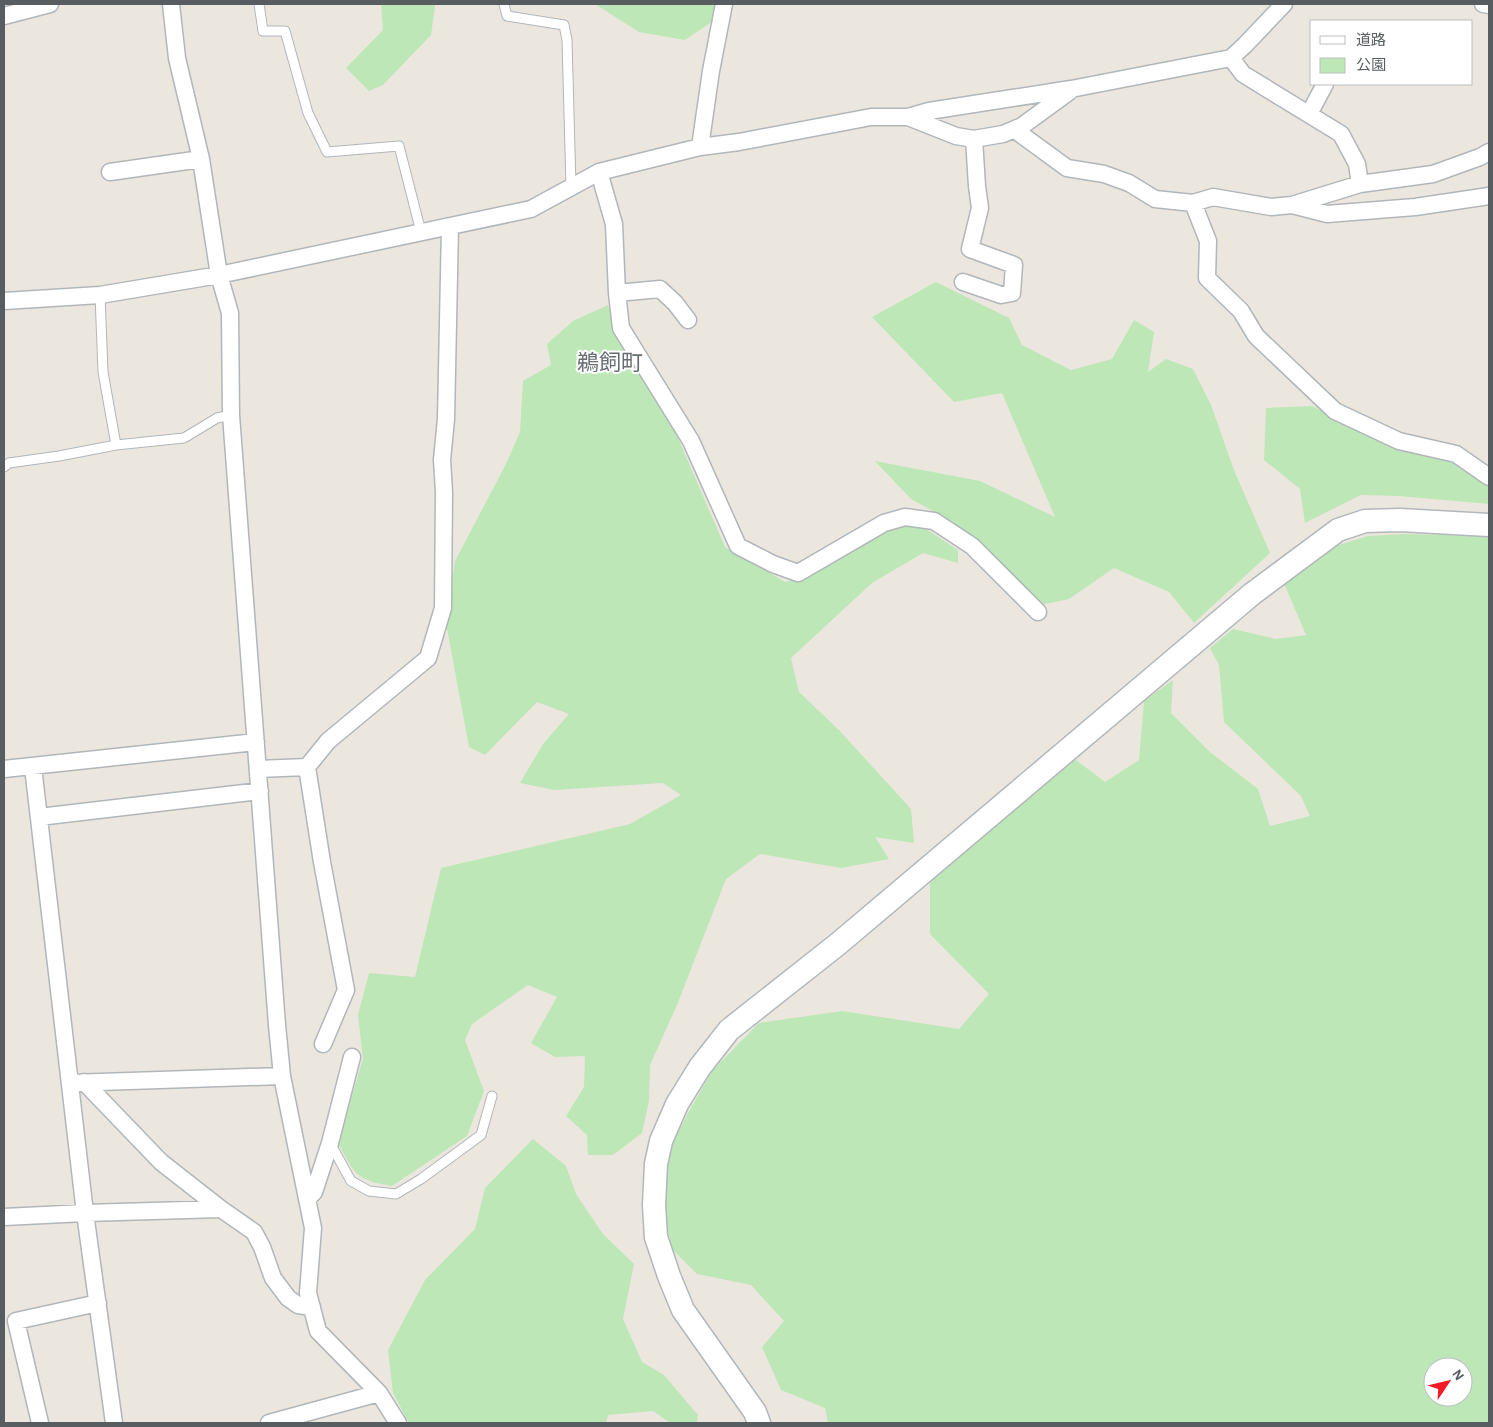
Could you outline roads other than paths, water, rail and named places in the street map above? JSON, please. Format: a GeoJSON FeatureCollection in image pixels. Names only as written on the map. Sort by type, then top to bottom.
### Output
{"type":"FeatureCollection","features":[{"type":"Feature","properties":{"kind":"street"},"geometry":{"type":"LineString","coordinates":[[4,16],[50,4]]}},
{"type":"Feature","properties":{"kind":"street"},"geometry":{"type":"LineString","coordinates":[[171,4],[177,58],[201,158],[218,275],[230,313],[231,415],[277,1025],[282,1076],[313,1228],[308,1293],[318,1331],[379,1393],[398,1423]]}},
{"type":"Feature","properties":{"kind":"street"},"geometry":{"type":"LineString","coordinates":[[700,147],[711,71],[724,4]]}},
{"type":"Feature","properties":{"kind":"street"},"geometry":{"type":"LineString","coordinates":[[4,301],[100,294],[218,275],[531,209],[599,172],[700,147],[739,142],[871,117],[908,117],[929,111],[1072,89],[1231,58],[1284,4]]}},
{"type":"Feature","properties":{"kind":"street"},"geometry":{"type":"LineString","coordinates":[[1483,4],[1489,5]]}},
{"type":"Feature","properties":{"kind":"street"},"geometry":{"type":"LineString","coordinates":[[1231,58],[1243,74],[1341,134],[1357,164],[1360,184]]}},
{"type":"Feature","properties":{"kind":"street"},"geometry":{"type":"LineString","coordinates":[[1309,114],[1324,85]]}},
{"type":"Feature","properties":{"kind":"street"},"geometry":{"type":"LineString","coordinates":[[908,117],[956,136],[974,139],[1003,134],[1022,126],[1072,89]]}},
{"type":"Feature","properties":{"kind":"street"},"geometry":{"type":"LineString","coordinates":[[1014,130],[1067,168],[1104,174],[1129,183],[1155,199],[1193,203],[1213,197],[1271,207],[1292,205],[1360,184],[1433,174],[1489,152]]}},
{"type":"Feature","properties":{"kind":"street"},"geometry":{"type":"LineString","coordinates":[[963,282],[1001,295],[1012,293],[1014,265],[970,249],[980,208],[976,186],[974,139]]}},
{"type":"Feature","properties":{"kind":"street"},"geometry":{"type":"LineString","coordinates":[[110,172],[201,158]]}},
{"type":"Feature","properties":{"kind":"street"},"geometry":{"type":"LineString","coordinates":[[599,172],[614,224],[616,293],[621,328],[691,441],[738,546],[773,564],[798,573],[884,523],[905,517],[934,521],[972,546],[1038,612]]}},
{"type":"Feature","properties":{"kind":"street"},"geometry":{"type":"LineString","coordinates":[[1292,205],[1327,214],[1415,206],[1489,196]]}},
{"type":"Feature","properties":{"kind":"street"},"geometry":{"type":"LineString","coordinates":[[1193,203],[1208,241],[1207,278],[1241,311],[1256,336],[1334,411],[1399,441],[1456,454],[1489,477]]}},
{"type":"Feature","properties":{"kind":"street"},"geometry":{"type":"LineString","coordinates":[[323,1044],[346,990],[322,862],[307,767],[328,741],[428,658],[443,608],[444,492],[442,460],[446,419],[450,226]]}},
{"type":"Feature","properties":{"kind":"street"},"geometry":{"type":"LineString","coordinates":[[616,293],[660,289],[675,302],[688,320]]}},
{"type":"Feature","properties":{"kind":"street"},"geometry":{"type":"LineString","coordinates":[[759,1423],[755,1412],[684,1310],[669,1276],[656,1238],[654,1205],[656,1164],[661,1140],[677,1104],[700,1067],[729,1030],[838,944],[1252,594],[1338,530],[1365,521],[1400,520],[1488,526]]}},
{"type":"Feature","properties":{"kind":"street"},"geometry":{"type":"LineString","coordinates":[[4,769],[256,742]]}},
{"type":"Feature","properties":{"kind":"street"},"geometry":{"type":"LineString","coordinates":[[33,767],[77,1082],[85,1213],[114,1423]]}},
{"type":"Feature","properties":{"kind":"street"},"geometry":{"type":"LineString","coordinates":[[258,769],[307,767]]}},
{"type":"Feature","properties":{"kind":"street"},"geometry":{"type":"LineString","coordinates":[[39,817],[260,791]]}},
{"type":"Feature","properties":{"kind":"street"},"geometry":{"type":"LineString","coordinates":[[307,1199],[314,1192],[330,1143],[352,1057]]}},
{"type":"Feature","properties":{"kind":"street"},"geometry":{"type":"LineString","coordinates":[[77,1082],[282,1076]]}},
{"type":"Feature","properties":{"kind":"street"},"geometry":{"type":"LineString","coordinates":[[77,1082],[161,1162],[254,1232],[262,1247],[272,1278],[288,1298],[298,1305],[312,1306]]}},
{"type":"Feature","properties":{"kind":"street"},"geometry":{"type":"LineString","coordinates":[[4,1217],[221,1209]]}},
{"type":"Feature","properties":{"kind":"street"},"geometry":{"type":"LineString","coordinates":[[40,1423],[16,1321],[98,1304]]}},
{"type":"Feature","properties":{"kind":"street"},"geometry":{"type":"LineString","coordinates":[[269,1423],[379,1393]]}},
{"type":"Feature","properties":{"kind":"lane"},"geometry":{"type":"LineString","coordinates":[[259,4],[263,30],[285,31],[308,113],[327,152],[399,146],[421,232]]}},
{"type":"Feature","properties":{"kind":"lane"},"geometry":{"type":"LineString","coordinates":[[504,4],[507,16],[564,25],[567,40],[571,187]]}},
{"type":"Feature","properties":{"kind":"lane"},"geometry":{"type":"LineString","coordinates":[[100,294],[103,372],[116,446]]}},
{"type":"Feature","properties":{"kind":"lane"},"geometry":{"type":"LineString","coordinates":[[4,467],[9,463],[116,446],[184,438],[217,418],[231,415]]}},
{"type":"Feature","properties":{"kind":"lane"},"geometry":{"type":"LineString","coordinates":[[330,1143],[351,1181],[369,1191],[396,1194],[421,1179],[481,1135],[492,1096]]}},
{"type":"Feature","properties":{"kind":"district","name":"鵜飼町"},"geometry":{"type":"Point","coordinates":[610,362]}}]}
